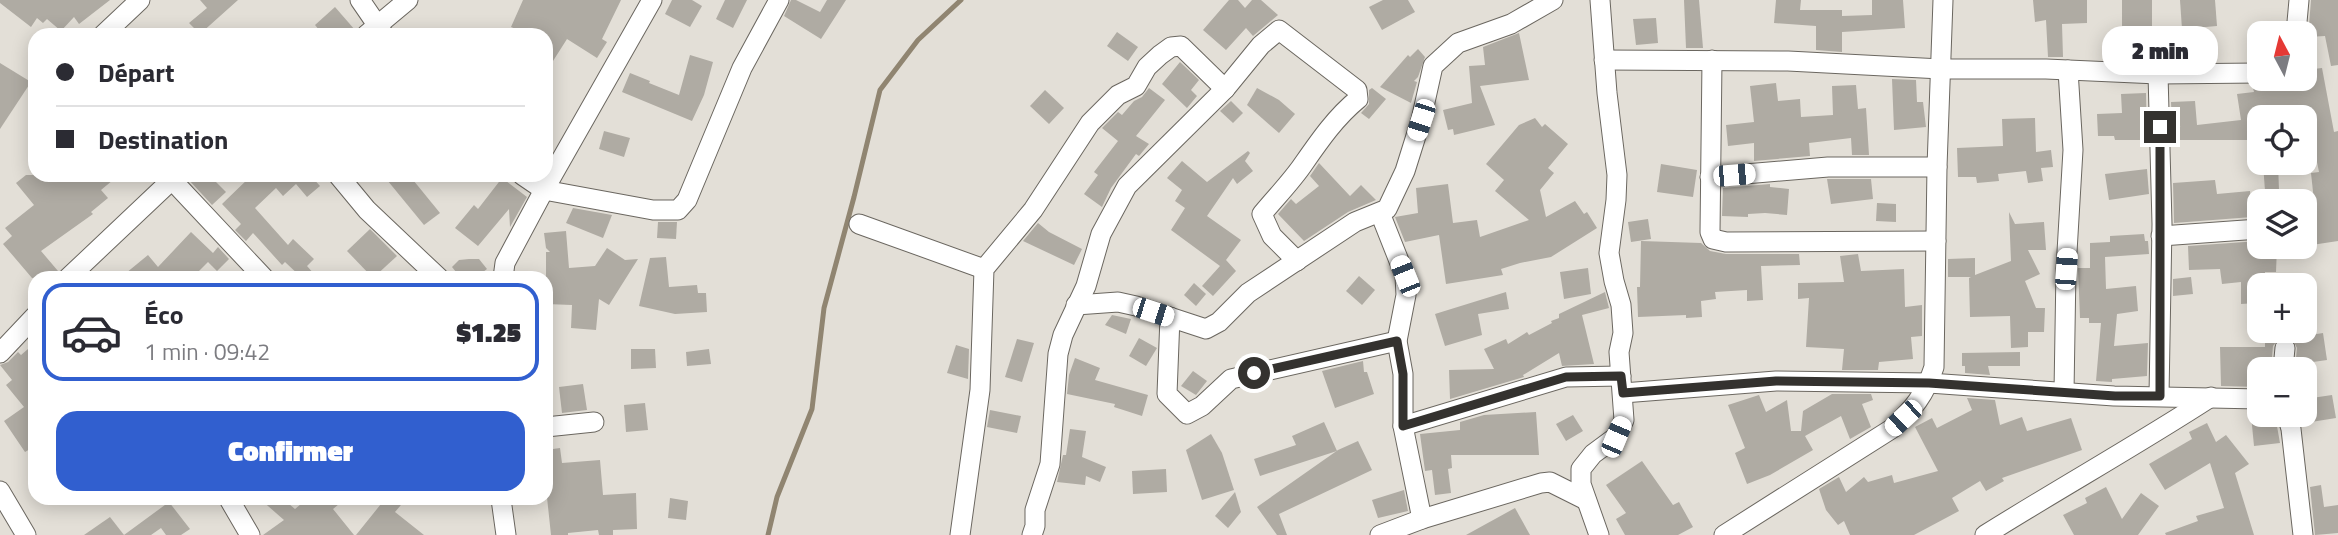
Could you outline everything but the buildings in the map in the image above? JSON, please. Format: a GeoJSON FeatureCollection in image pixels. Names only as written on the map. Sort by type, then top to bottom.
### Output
{"type":"FeatureCollection","features":[{"type":"Feature","properties":{"kind":"street"},"geometry":{"type":"LineString","coordinates":[[110,28],[140,0]]}},
{"type":"Feature","properties":{"kind":"street"},"geometry":{"type":"LineString","coordinates":[[360,0],[374,28]]}},
{"type":"Feature","properties":{"kind":"street"},"geometry":{"type":"LineString","coordinates":[[380,28],[408,0]]}},
{"type":"Feature","properties":{"kind":"street"},"geometry":{"type":"LineString","coordinates":[[553,174],[652,0]]}},
{"type":"Feature","properties":{"kind":"street"},"geometry":{"type":"LineString","coordinates":[[532,182],[544,190],[653,210],[678,210],[687,201],[742,68],[779,0]]}},
{"type":"Feature","properties":{"kind":"street"},"geometry":{"type":"LineString","coordinates":[[1076,305],[1118,302],[1206,329],[1219,322],[1248,293],[1354,222],[1387,209],[1405,170],[1421,120],[1433,66],[1458,43],[1511,24],[1553,0]]}},
{"type":"Feature","properties":{"kind":"street"},"geometry":{"type":"LineString","coordinates":[[1599,535],[1581,484],[1581,469],[1593,454],[1616,437],[1624,420],[1619,352],[1623,333],[1621,305],[1609,253],[1617,176],[1600,0]]}},
{"type":"Feature","properties":{"kind":"street"},"geometry":{"type":"LineString","coordinates":[[1724,535],[1893,428],[1914,408],[1929,383],[1934,368],[1943,0]]}},
{"type":"Feature","properties":{"kind":"street"},"geometry":{"type":"LineString","coordinates":[[2297,21],[2299,0]]}},
{"type":"Feature","properties":{"kind":"street"},"geometry":{"type":"LineString","coordinates":[[1032,535],[1035,510],[1050,464],[1058,354],[1063,335],[1086,286],[1101,234],[1127,186],[1224,89],[1261,45],[1279,30],[1357,90],[1358,99],[1313,147],[1304,163],[1262,214],[1272,236],[1297,261]]}},
{"type":"Feature","properties":{"kind":"street"},"geometry":{"type":"LineString","coordinates":[[960,535],[980,390],[984,269],[1033,210],[1090,123],[1118,95],[1136,86],[1147,67],[1171,47],[1181,46],[1224,89]]}},
{"type":"Feature","properties":{"kind":"street"},"geometry":{"type":"LineString","coordinates":[[1604,60],[1788,61],[1941,69],[2247,73]]}},
{"type":"Feature","properties":{"kind":"street"},"geometry":{"type":"LineString","coordinates":[[1712,60],[1710,232],[1713,239],[1726,242],[1936,241]]}},
{"type":"Feature","properties":{"kind":"street"},"geometry":{"type":"LineString","coordinates":[[2064,391],[2066,269],[2073,150],[2068,70]]}},
{"type":"Feature","properties":{"kind":"street"},"geometry":{"type":"LineString","coordinates":[[2158,74],[2160,396]]}},
{"type":"Feature","properties":{"kind":"street"},"geometry":{"type":"LineString","coordinates":[[1710,177],[1828,167],[1937,167]]}},
{"type":"Feature","properties":{"kind":"street"},"geometry":{"type":"LineString","coordinates":[[77,271],[170,182]]}},
{"type":"Feature","properties":{"kind":"street"},"geometry":{"type":"LineString","coordinates":[[179,182],[258,271]]}},
{"type":"Feature","properties":{"kind":"street"},"geometry":{"type":"LineString","coordinates":[[344,182],[367,210],[432,271]]}},
{"type":"Feature","properties":{"kind":"street"},"geometry":{"type":"LineString","coordinates":[[504,271],[505,264],[549,182]]}},
{"type":"Feature","properties":{"kind":"street"},"geometry":{"type":"LineString","coordinates":[[1380,213],[1405,276],[1406,295],[1397,341],[1403,374],[1403,426],[1422,519]]}},
{"type":"Feature","properties":{"kind":"street"},"geometry":{"type":"LineString","coordinates":[[859,224],[984,269]]}},
{"type":"Feature","properties":{"kind":"street"},"geometry":{"type":"LineString","coordinates":[[2161,236],[2247,230]]}},
{"type":"Feature","properties":{"kind":"street"},"geometry":{"type":"LineString","coordinates":[[1170,317],[1167,394],[1187,414],[1202,406],[1231,379],[1397,341]]}},
{"type":"Feature","properties":{"kind":"street"},"geometry":{"type":"LineString","coordinates":[[0,353],[28,323]]}},
{"type":"Feature","properties":{"kind":"street"},"geometry":{"type":"LineString","coordinates":[[2284,357],[2285,348]]}},
{"type":"Feature","properties":{"kind":"street"},"geometry":{"type":"LineString","coordinates":[[1403,426],[1566,377],[1622,385],[1776,381],[1929,383],[2115,396],[2247,398]]}},
{"type":"Feature","properties":{"kind":"street"},"geometry":{"type":"LineString","coordinates":[[1985,535],[2212,397]]}},
{"type":"Feature","properties":{"kind":"street"},"geometry":{"type":"LineString","coordinates":[[553,426],[594,422]]}},
{"type":"Feature","properties":{"kind":"street"},"geometry":{"type":"LineString","coordinates":[[2290,427],[2300,534]]}},
{"type":"Feature","properties":{"kind":"street"},"geometry":{"type":"LineString","coordinates":[[1380,535],[1422,519],[1541,483],[1550,482],[1586,500]]}},
{"type":"Feature","properties":{"kind":"street"},"geometry":{"type":"LineString","coordinates":[[0,491],[26,535]]}},
{"type":"Feature","properties":{"kind":"street"},"geometry":{"type":"LineString","coordinates":[[232,505],[250,535]]}},
{"type":"Feature","properties":{"kind":"street"},"geometry":{"type":"LineString","coordinates":[[502,505],[506,535]]}},
{"type":"Feature","properties":{"kind":"waterway"},"geometry":{"type":"LineString","coordinates":[[768,535],[777,497],[812,409],[824,308],[880,90],[918,40],[961,0]]}},
{"type":"Feature","properties":{"kind":"route"},"geometry":{"type":"LineString","coordinates":[[1254,373],[1397,341],[1403,374],[1403,426],[1566,377],[1621,376],[1623,393],[1776,381],[1929,383],[2115,396],[2160,396],[2160,127]]}}]}
